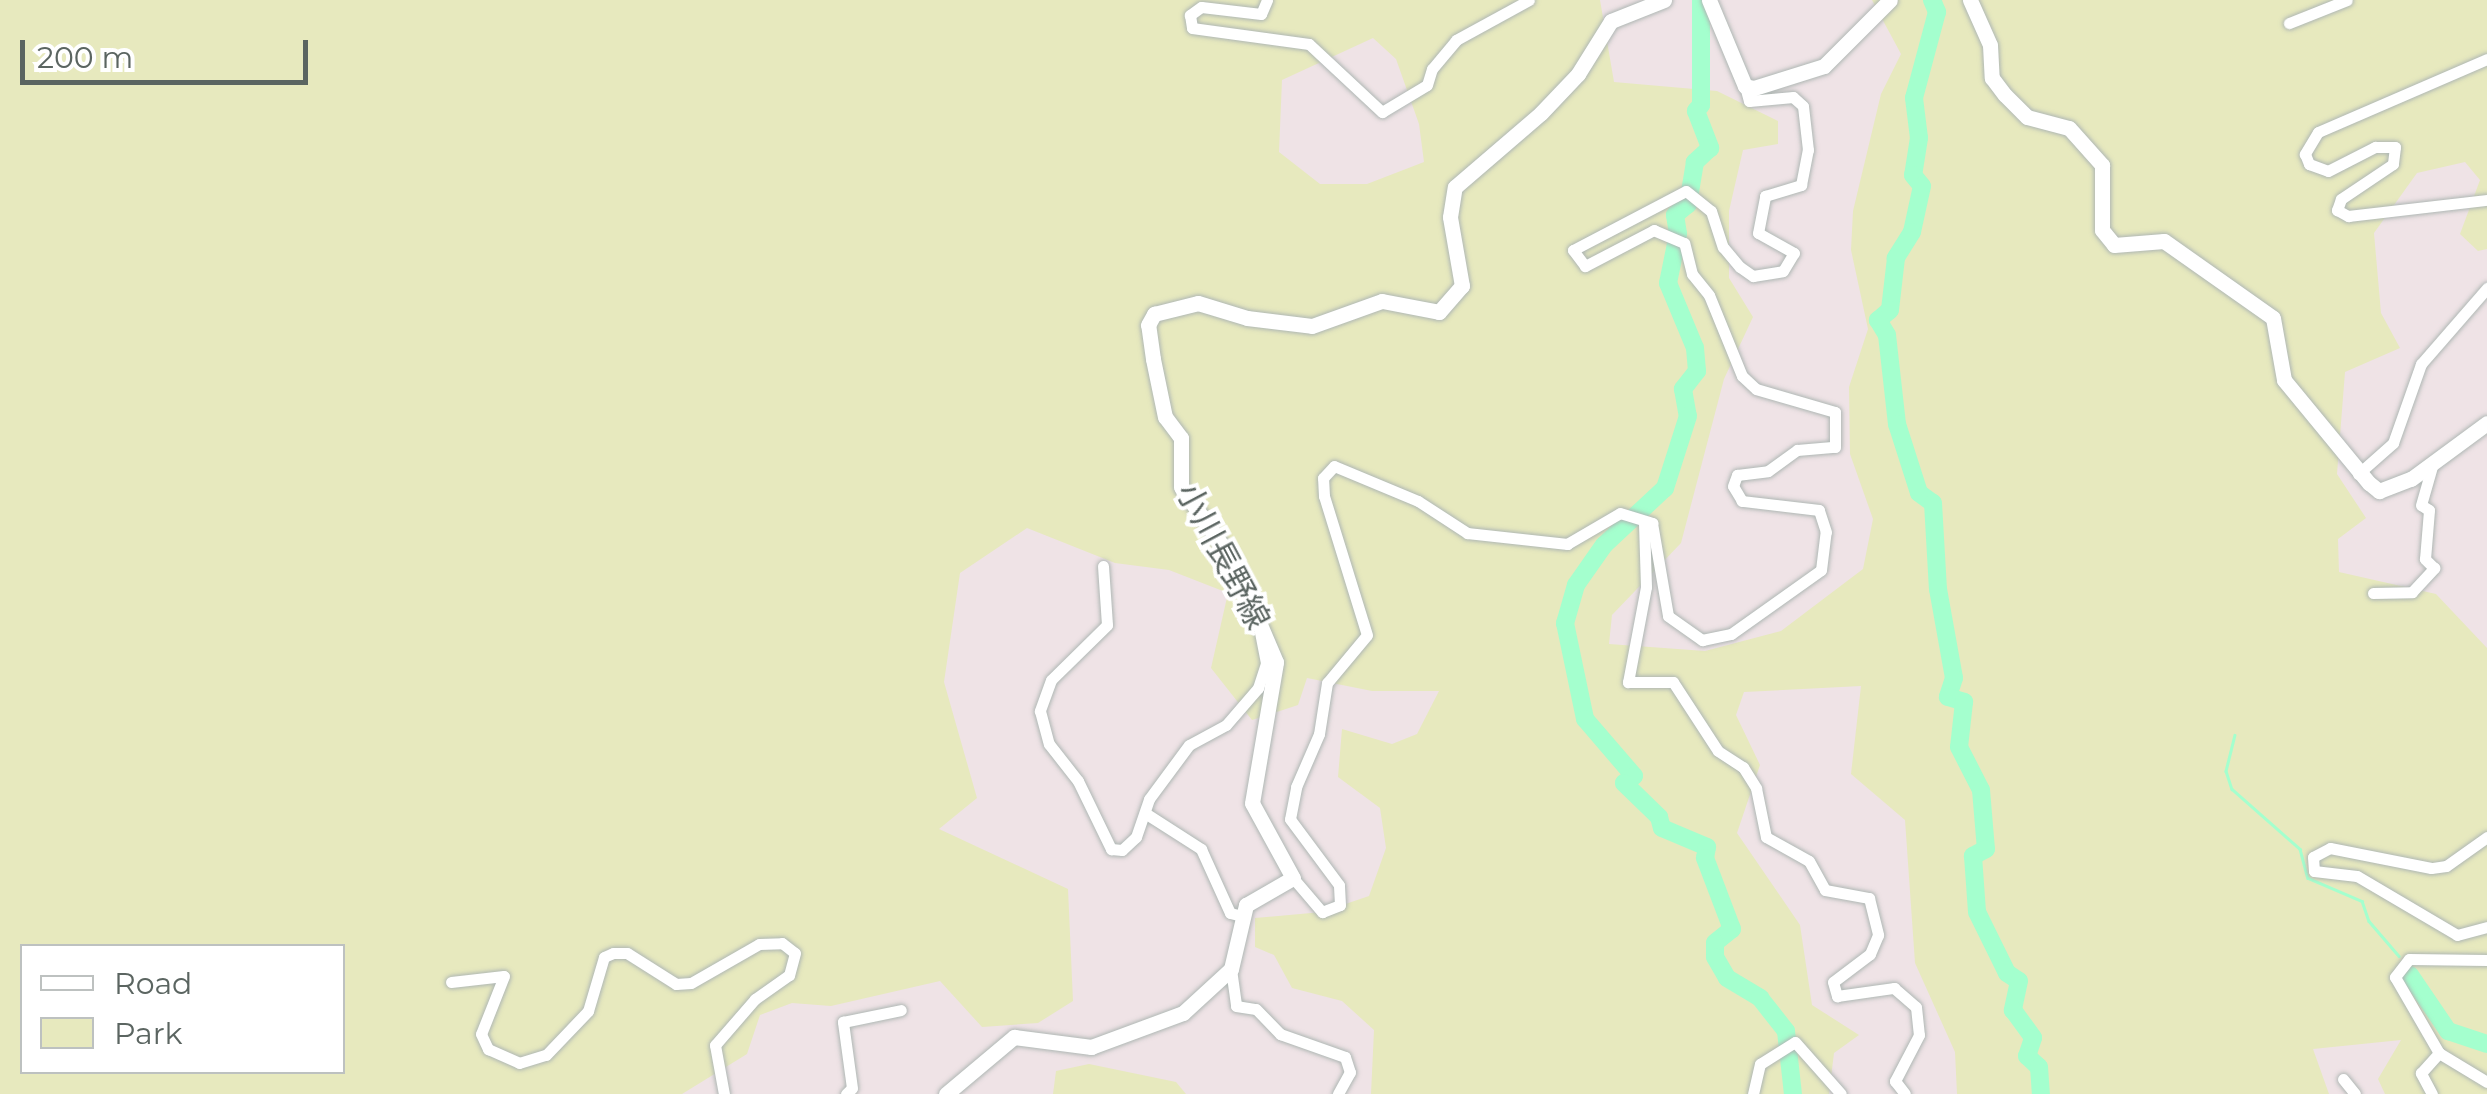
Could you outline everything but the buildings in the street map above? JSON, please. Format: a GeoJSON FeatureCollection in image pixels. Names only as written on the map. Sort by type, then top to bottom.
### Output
{"type":"FeatureCollection","features":[{"type":"Feature","properties":{"kind":"main road","name":"小川長野線"},"geometry":{"type":"LineString","coordinates":[[1293,878],[1252,803],[1276,674],[1262,627],[1234,561],[1181,487],[1181,438],[1165,417],[1148,325],[1154,314],[1198,302],[1246,318],[1312,326],[1382,301],[1439,312],[1462,286],[1463,264],[1450,216],[1455,187],[1541,113],[1578,74],[1612,21],[1664,0]]}},
{"type":"Feature","properties":{"kind":"main road"},"geometry":{"type":"LineString","coordinates":[[1710,0],[1745,86],[1762,88],[1824,66],[1890,0]]}},
{"type":"Feature","properties":{"kind":"main road"},"geometry":{"type":"LineString","coordinates":[[1970,0],[1990,44],[1992,78],[2004,95],[2027,117],[2070,128],[2102,165],[2102,230],[2114,245],[2164,240],[2273,318],[2284,380],[2358,474],[2379,492],[2433,464],[2487,423]]}},
{"type":"Feature","properties":{"kind":"main road"},"geometry":{"type":"LineString","coordinates":[[946,1094],[1014,1037],[1091,1047],[1183,1013],[1231,969],[1239,915],[1258,896],[1293,878]]}},
{"type":"Feature","properties":{"kind":"street"},"geometry":{"type":"LineString","coordinates":[[1266,0],[1261,14],[1201,8],[1190,15],[1192,28],[1309,44],[1382,112],[1427,85],[1432,68],[1456,40],[1516,13],[1529,0]]}},
{"type":"Feature","properties":{"kind":"street"},"geometry":{"type":"LineString","coordinates":[[2289,22],[2347,0]]}},
{"type":"Feature","properties":{"kind":"street"},"geometry":{"type":"LineString","coordinates":[[2487,60],[2318,132],[2306,154],[2309,164],[2328,171],[2375,147],[2395,147],[2393,164],[2341,199],[2337,210],[2348,216],[2487,200]]}},
{"type":"Feature","properties":{"kind":"street"},"geometry":{"type":"LineString","coordinates":[[1293,878],[1322,912],[1340,905],[1339,885],[1290,819],[1319,734],[1326,683],[1367,635],[1324,496],[1328,470],[1352,469],[1467,534],[1567,544],[1612,515],[1627,512],[1654,527],[1668,616],[1702,640],[1731,634],[1815,578],[1826,560],[1819,510],[1742,501],[1733,486],[1737,475],[1768,471],[1797,450],[1835,447],[1835,412],[1756,389],[1742,376],[1709,296],[1692,274],[1684,243],[1654,230],[1584,266],[1573,250],[1686,191],[1712,212],[1723,248],[1740,267],[1753,276],[1783,271],[1794,253],[1758,234],[1765,196],[1801,185],[1808,150],[1803,106],[1792,97],[1749,100],[1745,86]]}},
{"type":"Feature","properties":{"kind":"street"},"geometry":{"type":"LineString","coordinates":[[2358,474],[2400,437],[2421,364],[2487,288]]}},
{"type":"Feature","properties":{"kind":"street"},"geometry":{"type":"LineString","coordinates":[[2374,593],[2412,592],[2434,568],[2425,560],[2429,510],[2421,506],[2433,464]]}},
{"type":"Feature","properties":{"kind":"street"},"geometry":{"type":"LineString","coordinates":[[1644,522],[1646,587],[1628,682],[1673,682],[1718,751],[1742,767],[1756,788],[1766,837],[1809,861],[1825,890],[1869,898],[1878,935],[1870,954],[1832,982],[1837,996],[1894,988],[1916,1007],[1918,1035],[1895,1081],[1905,1094]]}},
{"type":"Feature","properties":{"kind":"street"},"geometry":{"type":"LineString","coordinates":[[1103,566],[1106,625],[1051,680],[1043,694],[1042,724],[1049,744],[1078,781],[1104,845],[1129,845],[1144,813],[1189,745],[1226,726],[1258,688],[1266,663],[1262,627]]}},
{"type":"Feature","properties":{"kind":"street"},"geometry":{"type":"LineString","coordinates":[[1144,813],[1201,849],[1230,912],[1239,915]]}},
{"type":"Feature","properties":{"kind":"street"},"geometry":{"type":"LineString","coordinates":[[2487,836],[2446,866],[2431,868],[2330,848],[2313,857],[2314,871],[2357,876],[2457,935],[2487,927]]}},
{"type":"Feature","properties":{"kind":"street"},"geometry":{"type":"LineString","coordinates":[[451,982],[504,976],[482,1034],[488,1049],[519,1063],[546,1056],[588,1011],[604,957],[627,953],[676,984],[690,983],[758,944],[782,943],[795,953],[789,975],[755,999],[715,1045],[724,1094]]}},
{"type":"Feature","properties":{"kind":"street"},"geometry":{"type":"LineString","coordinates":[[2487,960],[2409,958],[2397,968],[2398,986],[2438,1053],[2487,1082]]}},
{"type":"Feature","properties":{"kind":"street"},"geometry":{"type":"LineString","coordinates":[[1231,969],[1236,1006],[1256,1009],[1280,1034],[1346,1056],[1350,1072],[1338,1094]]}},
{"type":"Feature","properties":{"kind":"street"},"geometry":{"type":"LineString","coordinates":[[846,1094],[852,1088],[843,1022],[901,1010]]}},
{"type":"Feature","properties":{"kind":"street"},"geometry":{"type":"LineString","coordinates":[[1753,1094],[1760,1064],[1795,1042],[1841,1094]]}},
{"type":"Feature","properties":{"kind":"street"},"geometry":{"type":"LineString","coordinates":[[2432,1094],[2422,1073],[2438,1053]]}},
{"type":"Feature","properties":{"kind":"street"},"geometry":{"type":"LineString","coordinates":[[2343,1079],[2355,1094]]}},
{"type":"Feature","properties":{"kind":"green space"},"geometry":{"type":"Polygon","coordinates":[[[0,0],[1600,0],[1614,82],[1717,91],[1778,121],[1778,144],[1743,150],[1729,211],[1729,278],[1753,317],[1724,379],[1681,543],[1612,615],[1609,644],[1705,651],[1781,631],[1863,569],[1873,519],[1850,454],[1849,387],[1868,329],[1851,250],[1853,211],[1881,94],[1901,54],[1872,0],[2487,0],[2487,249],[2478,251],[2460,234],[2480,180],[2465,162],[2417,173],[2374,233],[2381,313],[2400,348],[2345,372],[2337,474],[2366,518],[2338,539],[2339,572],[2436,594],[2487,648],[2487,1094],[2385,1094],[2378,1079],[2401,1040],[2313,1049],[2329,1094],[1957,1094],[1955,1052],[1915,963],[1905,820],[1851,774],[1861,686],[1744,692],[1736,715],[1760,765],[1737,833],[1800,925],[1812,1005],[1859,1035],[1834,1053],[1829,1094],[1371,1094],[1374,1030],[1342,1001],[1292,988],[1274,955],[1255,947],[1255,918],[1322,912],[1369,896],[1386,848],[1380,808],[1338,777],[1342,729],[1392,744],[1417,734],[1439,691],[1372,691],[1307,678],[1298,705],[1252,720],[1211,668],[1228,593],[1169,570],[1115,563],[1027,528],[960,573],[944,682],[977,798],[939,829],[1068,889],[1073,1001],[1038,1023],[982,1027],[940,981],[831,1006],[792,1003],[760,1015],[747,1054],[682,1094],[0,1094],[0,0]],[[1373,38],[1282,80],[1279,152],[1320,184],[1367,184],[1424,162],[1419,124],[1396,59],[1373,38]]]}},
{"type":"Feature","properties":{"kind":"green space"},"geometry":{"type":"Polygon","coordinates":[[[1089,1064],[1176,1082],[1186,1094],[1053,1094],[1056,1071],[1089,1064]]]}},
{"type":"Feature","properties":{"kind":"waterway"},"geometry":{"type":"LineString","coordinates":[[1701,0],[1701,105],[1696,111],[1710,148],[1695,162],[1688,204],[1675,215],[1678,234],[1668,283],[1695,348],[1697,371],[1683,389],[1688,416],[1665,488],[1604,545],[1576,585],[1565,623],[1585,719],[1634,776],[1624,783],[1659,817],[1662,828],[1707,847],[1705,858],[1732,929],[1715,943],[1715,957],[1727,978],[1760,998],[1786,1031],[1793,1094]]}},
{"type":"Feature","properties":{"kind":"waterway"},"geometry":{"type":"LineString","coordinates":[[1932,0],[1937,12],[1914,98],[1919,138],[1913,175],[1922,186],[1912,232],[1896,258],[1890,310],[1878,320],[1887,335],[1897,424],[1919,493],[1933,503],[1938,589],[1954,678],[1948,697],[1964,702],[1959,747],[1981,790],[1986,849],[1973,856],[1977,912],[2007,973],[2019,981],[2013,1010],[2033,1038],[2027,1056],[2039,1067],[2041,1094]]}},
{"type":"Feature","properties":{"kind":"waterway"},"geometry":{"type":"LineString","coordinates":[[2235,735],[2226,771],[2232,789],[2300,849],[2308,878],[2362,901],[2369,921],[2399,956]]}},
{"type":"Feature","properties":{"kind":"waterway"},"geometry":{"type":"LineString","coordinates":[[2407,971],[2410,975]]}},
{"type":"Feature","properties":{"kind":"waterway"},"geometry":{"type":"LineString","coordinates":[[2410,975],[2448,1031],[2487,1044]]}}]}
